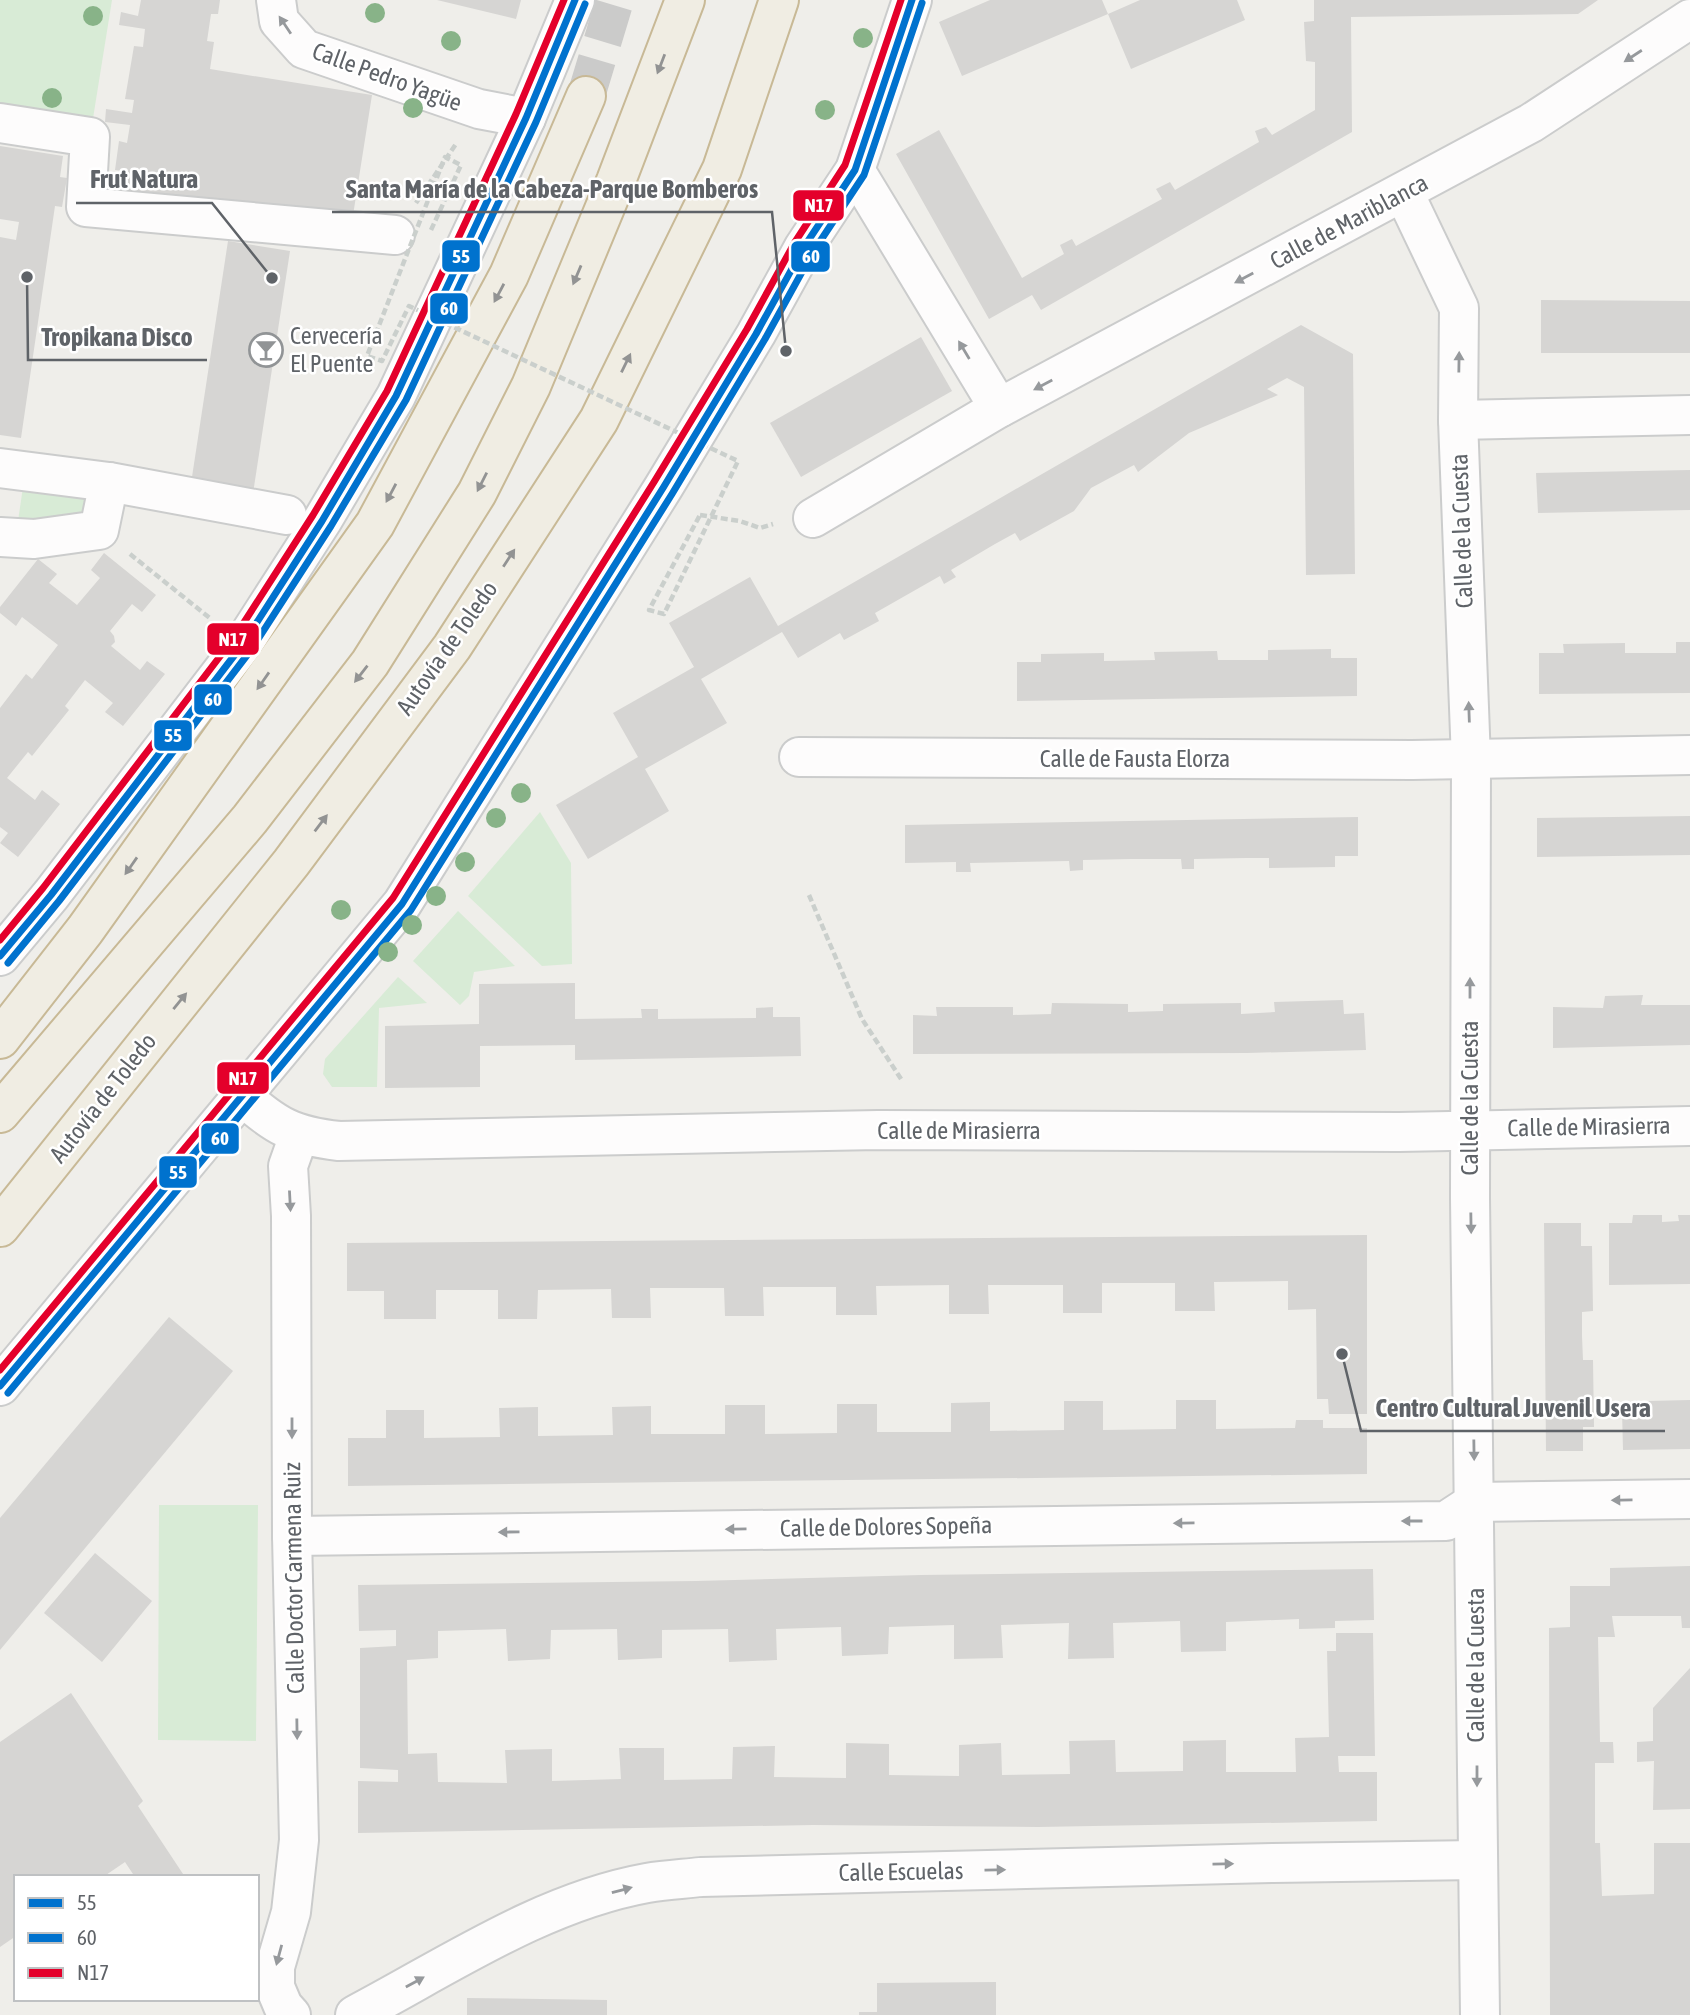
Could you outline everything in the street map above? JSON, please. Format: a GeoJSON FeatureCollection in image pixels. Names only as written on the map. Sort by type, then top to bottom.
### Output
{"type":"FeatureCollection","features":[{"type":"Feature","properties":{"kind":"highway"},"geometry":{"type":"LineString","coordinates":[[0,1113],[250,819],[370,663],[477,493],[536,373],[616,181],[685,0]]}},
{"type":"Feature","properties":{"kind":"highway","name":"Autovía de Toledo"},"geometry":{"type":"LineString","coordinates":[[0,1227],[291,863],[452,647],[599,420],[722,169],[779,0]]}},
{"type":"Feature","properties":{"kind":"highway"},"geometry":{"type":"LineString","coordinates":[[0,1039],[85,930],[375,524],[509,275],[586,96]]}},
{"type":"Feature","properties":{"kind":"street","name":"Calle Pedro Yagüe"},"geometry":{"type":"LineString","coordinates":[[276,0],[279,21],[304,49],[479,109],[526,118]]}},
{"type":"Feature","properties":{"kind":"street"},"geometry":{"type":"LineString","coordinates":[[0,956],[51,895],[243,644],[322,521],[396,397],[526,118],[575,0]]}},
{"type":"Feature","properties":{"kind":"street"},"geometry":{"type":"LineString","coordinates":[[0,1385],[402,904],[663,488],[756,334],[804,247],[855,170],[912,0]]}},
{"type":"Feature","properties":{"kind":"street","name":"Calle de Mariblanca"},"geometry":{"type":"LineString","coordinates":[[813,518],[999,408],[1531,123],[1690,19]]}},
{"type":"Feature","properties":{"kind":"street"},"geometry":{"type":"LineString","coordinates":[[0,123],[90,137],[86,207],[413,232]]}},
{"type":"Feature","properties":{"kind":"street"},"geometry":{"type":"LineString","coordinates":[[855,170],[999,408]]}},
{"type":"Feature","properties":{"kind":"street","name":"Calle de la Cuesta"},"geometry":{"type":"LineString","coordinates":[[1404,193],[1459,308],[1458,420],[1471,760],[1471,1130],[1480,2015]]}},
{"type":"Feature","properties":{"kind":"street"},"geometry":{"type":"LineString","coordinates":[[1458,420],[1690,415]]}},
{"type":"Feature","properties":{"kind":"street"},"geometry":{"type":"LineString","coordinates":[[0,468],[109,482],[287,515]]}},
{"type":"Feature","properties":{"kind":"street"},"geometry":{"type":"LineString","coordinates":[[0,537],[34,538],[99,530],[109,482]]}},
{"type":"Feature","properties":{"kind":"street","name":"Calle de Fausta Elorza"},"geometry":{"type":"LineString","coordinates":[[799,757],[1471,760],[1690,755]]}},
{"type":"Feature","properties":{"kind":"street","name":"Calle de Mirasierra"},"geometry":{"type":"LineString","coordinates":[[241,1095],[270,1119],[299,1135],[339,1141],[878,1130],[1471,1130],[1690,1125]]}},
{"type":"Feature","properties":{"kind":"street","name":"Calle Doctor Carmena Ruiz"},"geometry":{"type":"LineString","coordinates":[[291,2015],[283,2006],[275,1987],[275,1967],[290,1912],[299,1840],[288,1166],[299,1135]]}},
{"type":"Feature","properties":{"kind":"street"},"geometry":{"type":"LineString","coordinates":[[1475,1502],[1690,1499]]}},
{"type":"Feature","properties":{"kind":"street","name":"Calle de Dolores Sopeña"},"geometry":{"type":"LineString","coordinates":[[292,1536],[1446,1521],[1475,1502]]}},
{"type":"Feature","properties":{"kind":"street","name":"Calle Escuelas"},"geometry":{"type":"LineString","coordinates":[[355,2015],[491,1940],[544,1916],[646,1884],[701,1877],[1477,1860]]}},
{"type":"Feature","properties":{"kind":"path"},"geometry":{"type":"LineString","coordinates":[[413,232],[459,140]]}},
{"type":"Feature","properties":{"kind":"path"},"geometry":{"type":"LineString","coordinates":[[413,232],[461,164],[446,157],[367,356],[382,360],[409,306],[738,461],[664,614],[649,610],[700,515],[740,521],[760,528],[773,524]]}},
{"type":"Feature","properties":{"kind":"path"},"geometry":{"type":"LineString","coordinates":[[99,530],[216,623]]}},
{"type":"Feature","properties":{"kind":"path"},"geometry":{"type":"LineString","coordinates":[[809,895],[862,1020],[903,1082]]}},
{"type":"Feature","properties":{"kind":"green space"},"geometry":{"type":"Polygon","coordinates":[[[0,0],[112,0],[90,137],[0,123],[0,0]]]}},
{"type":"Feature","properties":{"kind":"green space"},"geometry":{"type":"Polygon","coordinates":[[[24,480],[92,489],[84,518],[17,528],[24,480]]]}},
{"type":"Feature","properties":{"kind":"green space"},"geometry":{"type":"Polygon","coordinates":[[[540,812],[571,863],[572,964],[542,966],[468,896],[540,812]]]}},
{"type":"Feature","properties":{"kind":"green space"},"geometry":{"type":"Polygon","coordinates":[[[458,911],[515,966],[474,972],[469,996],[460,1005],[413,961],[458,911]]]}},
{"type":"Feature","properties":{"kind":"green space"},"geometry":{"type":"Polygon","coordinates":[[[398,977],[427,1003],[379,1008],[377,1087],[332,1087],[323,1074],[325,1059],[398,977]]]}},
{"type":"Feature","properties":{"kind":"green space"},"geometry":{"type":"Polygon","coordinates":[[[159,1505],[258,1505],[256,1741],[158,1740],[159,1505]]]}},
{"type":"Feature","properties":{"kind":"building"},"geometry":{"type":"Polygon","coordinates":[[[141,0],[220,0],[218,14],[211,14],[207,41],[214,42],[210,69],[372,95],[351,228],[119,192],[123,171],[115,170],[119,141],[127,143],[130,125],[105,122],[106,109],[132,113],[134,100],[125,99],[134,46],[143,47],[145,29],[119,25],[121,12],[138,16],[141,0]]]}},
{"type":"Feature","properties":{"kind":"building"},"geometry":{"type":"Polygon","coordinates":[[[437,0],[521,0],[516,19],[437,0]]]}},
{"type":"Feature","properties":{"kind":"building"},"geometry":{"type":"Polygon","coordinates":[[[990,0],[1102,0],[1108,14],[962,76],[939,22],[990,0]]]}},
{"type":"Feature","properties":{"kind":"building"},"geometry":{"type":"Polygon","coordinates":[[[1140,0],[1237,0],[1245,20],[1131,69],[1108,14],[1140,0]]]}},
{"type":"Feature","properties":{"kind":"building"},"geometry":{"type":"Polygon","coordinates":[[[1314,0],[1598,0],[1578,14],[1351,17],[1352,132],[1041,310],[1032,295],[989,319],[896,154],[939,130],[1022,278],[1064,254],[1060,245],[1072,239],[1076,246],[1162,199],[1156,189],[1170,182],[1175,190],[1259,142],[1255,131],[1266,127],[1272,135],[1315,110],[1315,62],[1306,61],[1304,22],[1314,21],[1314,0]]]}},
{"type":"Feature","properties":{"kind":"building"},"geometry":{"type":"Polygon","coordinates":[[[0,146],[63,156],[60,177],[67,178],[62,207],[55,206],[21,438],[0,435],[0,237],[16,240],[19,222],[0,219],[0,146]]]}},
{"type":"Feature","properties":{"kind":"building"},"geometry":{"type":"Polygon","coordinates":[[[228,241],[290,251],[252,500],[190,490],[228,241]]]}},
{"type":"Feature","properties":{"kind":"building"},"geometry":{"type":"Polygon","coordinates":[[[1541,300],[1690,301],[1690,353],[1541,353],[1541,300]]]}},
{"type":"Feature","properties":{"kind":"building"},"geometry":{"type":"Polygon","coordinates":[[[1301,325],[1353,354],[1355,574],[1306,575],[1304,387],[1287,378],[1267,389],[1278,395],[1189,433],[1138,472],[1134,465],[1091,488],[1074,511],[1020,541],[1015,533],[995,544],[951,570],[956,577],[944,584],[940,576],[875,613],[879,621],[844,640],[840,633],[798,658],[782,632],[701,679],[727,723],[645,769],[669,811],[588,859],[556,805],[638,757],[613,713],[694,667],[669,623],[750,577],[778,626],[1301,325]]]}},
{"type":"Feature","properties":{"kind":"building"},"geometry":{"type":"Polygon","coordinates":[[[921,337],[952,391],[801,477],[770,423],[921,337]]]}},
{"type":"Feature","properties":{"kind":"building"},"geometry":{"type":"Polygon","coordinates":[[[1690,470],[1690,510],[1538,513],[1536,473],[1690,470]]]}},
{"type":"Feature","properties":{"kind":"building"},"geometry":{"type":"Polygon","coordinates":[[[104,553],[156,595],[142,612],[132,604],[110,631],[115,642],[111,646],[140,670],[147,661],[165,674],[123,726],[105,712],[113,703],[85,680],[65,706],[69,710],[32,756],[28,752],[7,778],[35,800],[42,790],[60,804],[18,857],[0,843],[8,833],[0,827],[0,708],[26,674],[32,679],[58,645],[22,617],[16,626],[0,613],[0,607],[38,559],[57,574],[49,583],[77,605],[100,578],[91,570],[104,553]]]}},
{"type":"Feature","properties":{"kind":"building"},"geometry":{"type":"Polygon","coordinates":[[[1676,642],[1690,642],[1690,693],[1539,694],[1539,653],[1564,653],[1563,644],[1625,643],[1625,653],[1676,653],[1676,642]]]}},
{"type":"Feature","properties":{"kind":"building"},"geometry":{"type":"Polygon","coordinates":[[[1331,649],[1331,658],[1357,658],[1357,696],[1017,701],[1017,662],[1041,662],[1041,654],[1104,653],[1104,661],[1155,660],[1154,652],[1217,651],[1218,660],[1268,660],[1268,650],[1331,649]]]}},
{"type":"Feature","properties":{"kind":"building"},"geometry":{"type":"Polygon","coordinates":[[[1690,816],[1690,855],[1537,857],[1537,818],[1690,816]]]}},
{"type":"Feature","properties":{"kind":"building"},"geometry":{"type":"Polygon","coordinates":[[[1358,817],[1358,856],[1335,856],[1335,867],[1269,868],[1269,858],[1246,858],[1194,859],[1194,869],[1182,869],[1181,859],[1131,859],[1083,860],[1083,870],[1070,871],[1069,861],[970,863],[971,872],[956,872],[956,862],[905,863],[905,825],[1358,817]]]}},
{"type":"Feature","properties":{"kind":"building"},"geometry":{"type":"Polygon","coordinates":[[[575,983],[575,1019],[642,1018],[641,1009],[658,1009],[658,1019],[756,1018],[756,1008],[773,1007],[773,1017],[800,1017],[801,1056],[575,1060],[575,1045],[480,1046],[480,1087],[385,1088],[385,1026],[479,1024],[479,984],[575,983]]]}},
{"type":"Feature","properties":{"kind":"building"},"geometry":{"type":"Polygon","coordinates":[[[1643,995],[1641,1005],[1690,1005],[1690,1045],[1553,1048],[1553,1007],[1603,1008],[1605,996],[1643,995]]]}},
{"type":"Feature","properties":{"kind":"building"},"geometry":{"type":"Polygon","coordinates":[[[1343,1000],[1344,1014],[1364,1013],[1366,1050],[913,1054],[913,1015],[937,1016],[936,1007],[1013,1007],[1013,1015],[1051,1014],[1052,1003],[1128,1004],[1128,1012],[1163,1011],[1163,1004],[1241,1003],[1241,1014],[1275,1012],[1274,1002],[1343,1000]]]}},
{"type":"Feature","properties":{"kind":"building"},"geometry":{"type":"Polygon","coordinates":[[[1633,1215],[1662,1215],[1662,1222],[1679,1221],[1678,1215],[1690,1215],[1690,1284],[1609,1285],[1609,1223],[1632,1223],[1633,1215]]]}},
{"type":"Feature","properties":{"kind":"building"},"geometry":{"type":"Polygon","coordinates":[[[1544,1223],[1581,1223],[1581,1246],[1592,1246],[1593,1311],[1582,1312],[1582,1336],[1583,1360],[1593,1360],[1594,1427],[1583,1427],[1583,1451],[1546,1451],[1544,1223]]]}},
{"type":"Feature","properties":{"kind":"building"},"geometry":{"type":"Polygon","coordinates":[[[1367,1235],[1367,1414],[1329,1414],[1328,1399],[1317,1399],[1316,1309],[1288,1310],[1288,1281],[1214,1282],[1215,1311],[1175,1311],[1175,1283],[1102,1283],[1102,1313],[1063,1313],[1063,1285],[988,1285],[989,1314],[949,1314],[949,1285],[876,1286],[877,1315],[836,1315],[836,1287],[763,1287],[764,1316],[725,1316],[724,1288],[650,1288],[651,1318],[612,1318],[611,1289],[538,1290],[537,1319],[498,1319],[498,1290],[436,1290],[436,1319],[384,1319],[384,1291],[347,1291],[347,1243],[1367,1235]]]}},
{"type":"Feature","properties":{"kind":"building"},"geometry":{"type":"Polygon","coordinates":[[[169,1317],[233,1371],[0,1650],[0,1518],[169,1317]]]}},
{"type":"Feature","properties":{"kind":"building"},"geometry":{"type":"Polygon","coordinates":[[[1176,1400],[1216,1400],[1216,1429],[1295,1428],[1296,1420],[1323,1420],[1323,1428],[1367,1428],[1367,1474],[348,1486],[348,1438],[386,1438],[386,1410],[424,1410],[424,1438],[500,1437],[499,1408],[538,1407],[538,1436],[613,1435],[612,1407],[651,1406],[651,1434],[725,1434],[725,1405],[765,1405],[765,1434],[837,1433],[837,1404],[877,1404],[877,1432],[951,1432],[951,1403],[990,1402],[990,1431],[1064,1430],[1064,1401],[1103,1401],[1103,1430],[1176,1429],[1176,1400]]]}},
{"type":"Feature","properties":{"kind":"building"},"geometry":{"type":"Polygon","coordinates":[[[1690,1400],[1690,1449],[1623,1450],[1622,1410],[1648,1410],[1648,1401],[1690,1400]]]}},
{"type":"Feature","properties":{"kind":"building"},"geometry":{"type":"Polygon","coordinates":[[[95,1553],[152,1601],[102,1662],[44,1613],[95,1553]]]}},
{"type":"Feature","properties":{"kind":"building"},"geometry":{"type":"Polygon","coordinates":[[[1690,1566],[1690,1628],[1682,1628],[1681,1616],[1612,1616],[1615,1637],[1598,1637],[1600,1742],[1613,1742],[1614,1763],[1595,1763],[1595,1843],[1600,1843],[1602,1896],[1654,1894],[1654,1843],[1690,1843],[1690,2015],[1550,2015],[1549,1628],[1570,1627],[1570,1586],[1610,1586],[1610,1568],[1690,1566]]]}},
{"type":"Feature","properties":{"kind":"building"},"geometry":{"type":"Polygon","coordinates":[[[1373,1569],[1374,1620],[1335,1621],[1335,1628],[1299,1629],[1299,1619],[1226,1622],[1226,1651],[1181,1652],[1180,1621],[1113,1623],[1114,1658],[1068,1659],[1069,1623],[1001,1625],[1003,1658],[954,1659],[954,1625],[889,1627],[888,1654],[842,1656],[841,1627],[776,1629],[777,1660],[729,1662],[728,1629],[662,1630],[662,1658],[618,1660],[617,1629],[551,1630],[550,1659],[508,1661],[506,1629],[438,1631],[438,1658],[407,1660],[408,1754],[437,1753],[438,1782],[507,1783],[505,1750],[552,1749],[552,1781],[621,1779],[619,1748],[664,1748],[664,1780],[732,1779],[733,1747],[775,1746],[774,1777],[846,1778],[846,1743],[889,1744],[889,1775],[959,1776],[959,1745],[1001,1743],[1002,1775],[1070,1774],[1069,1741],[1115,1740],[1116,1772],[1183,1771],[1183,1741],[1226,1740],[1226,1772],[1296,1772],[1295,1738],[1329,1737],[1327,1651],[1336,1651],[1336,1633],[1373,1633],[1375,1756],[1338,1756],[1339,1772],[1377,1772],[1377,1821],[1038,1827],[813,1825],[358,1833],[358,1781],[398,1782],[398,1770],[360,1768],[360,1648],[396,1646],[396,1630],[359,1631],[358,1585],[1373,1569]]]}},
{"type":"Feature","properties":{"kind":"building"},"geometry":{"type":"Polygon","coordinates":[[[1690,1668],[1690,1809],[1653,1810],[1654,1761],[1637,1762],[1637,1742],[1653,1741],[1653,1708],[1690,1668]]]}},
{"type":"Feature","properties":{"kind":"building"},"geometry":{"type":"Polygon","coordinates":[[[71,1693],[143,1801],[138,1806],[184,1875],[134,1875],[125,1862],[106,1875],[14,1875],[14,1937],[0,1947],[0,1742],[71,1693]]]}},
{"type":"Feature","properties":{"kind":"building"},"geometry":{"type":"Polygon","coordinates":[[[996,1982],[996,2015],[859,2015],[859,2012],[877,2012],[877,1983],[996,1982]]]}},
{"type":"Feature","properties":{"kind":"building"},"geometry":{"type":"Polygon","coordinates":[[[467,1998],[607,2000],[607,2015],[467,2015],[467,1998]]]}},
{"type":"Feature","properties":{"kind":"tunnel"},"geometry":{"type":"LineString","coordinates":[[586,96],[615,0]]}},
{"type":"Feature","properties":{"kind":"transit line","name":"N17"},"geometry":{"type":"LineString","coordinates":[[0,940],[43,888],[234,638],[313,515],[387,391],[516,114],[564,0]]}},
{"type":"Feature","properties":{"kind":"transit line","name":"55"},"geometry":{"type":"LineString","coordinates":[[0,956],[51,895],[243,644],[322,521],[396,396],[526,118],[575,0]]}},
{"type":"Feature","properties":{"kind":"transit line","name":"N17"},"geometry":{"type":"LineString","coordinates":[[0,1370],[393,898],[654,482],[747,329],[795,242],[845,165],[901,0]]}},
{"type":"Feature","properties":{"kind":"transit line","name":"55"},"geometry":{"type":"LineString","coordinates":[[0,1386],[402,904],[663,488],[756,334],[804,247],[855,170],[912,0]]}},
{"type":"Feature","properties":{"kind":"transit line","name":"60"},"geometry":{"type":"LineString","coordinates":[[8,1393],[411,910],[672,494],[765,339],[813,252],[864,175],[922,3]]}},
{"type":"Feature","properties":{"kind":"transit line","name":"60"},"geometry":{"type":"LineString","coordinates":[[8,963],[59,901],[251,650],[331,526],[406,400],[536,122],[585,4]]}},
{"type":"Feature","properties":{"kind":"place","name":"Tropikana Disco"},"geometry":{"type":"Point","coordinates":[27,277]}},
{"type":"Feature","properties":{"kind":"place","name":"Frut Natura"},"geometry":{"type":"Point","coordinates":[272,278]}},
{"type":"Feature","properties":{"kind":"place","name":"Cervecería El Puente"},"geometry":{"type":"Point","coordinates":[266,350]}},
{"type":"Feature","properties":{"kind":"place","name":"Santa María de la Cabeza-Parque Bomberos"},"geometry":{"type":"Point","coordinates":[786,351]}},
{"type":"Feature","properties":{"kind":"place","name":"Centro Cultural Juvenil Usera"},"geometry":{"type":"Point","coordinates":[1342,1354]}}]}
